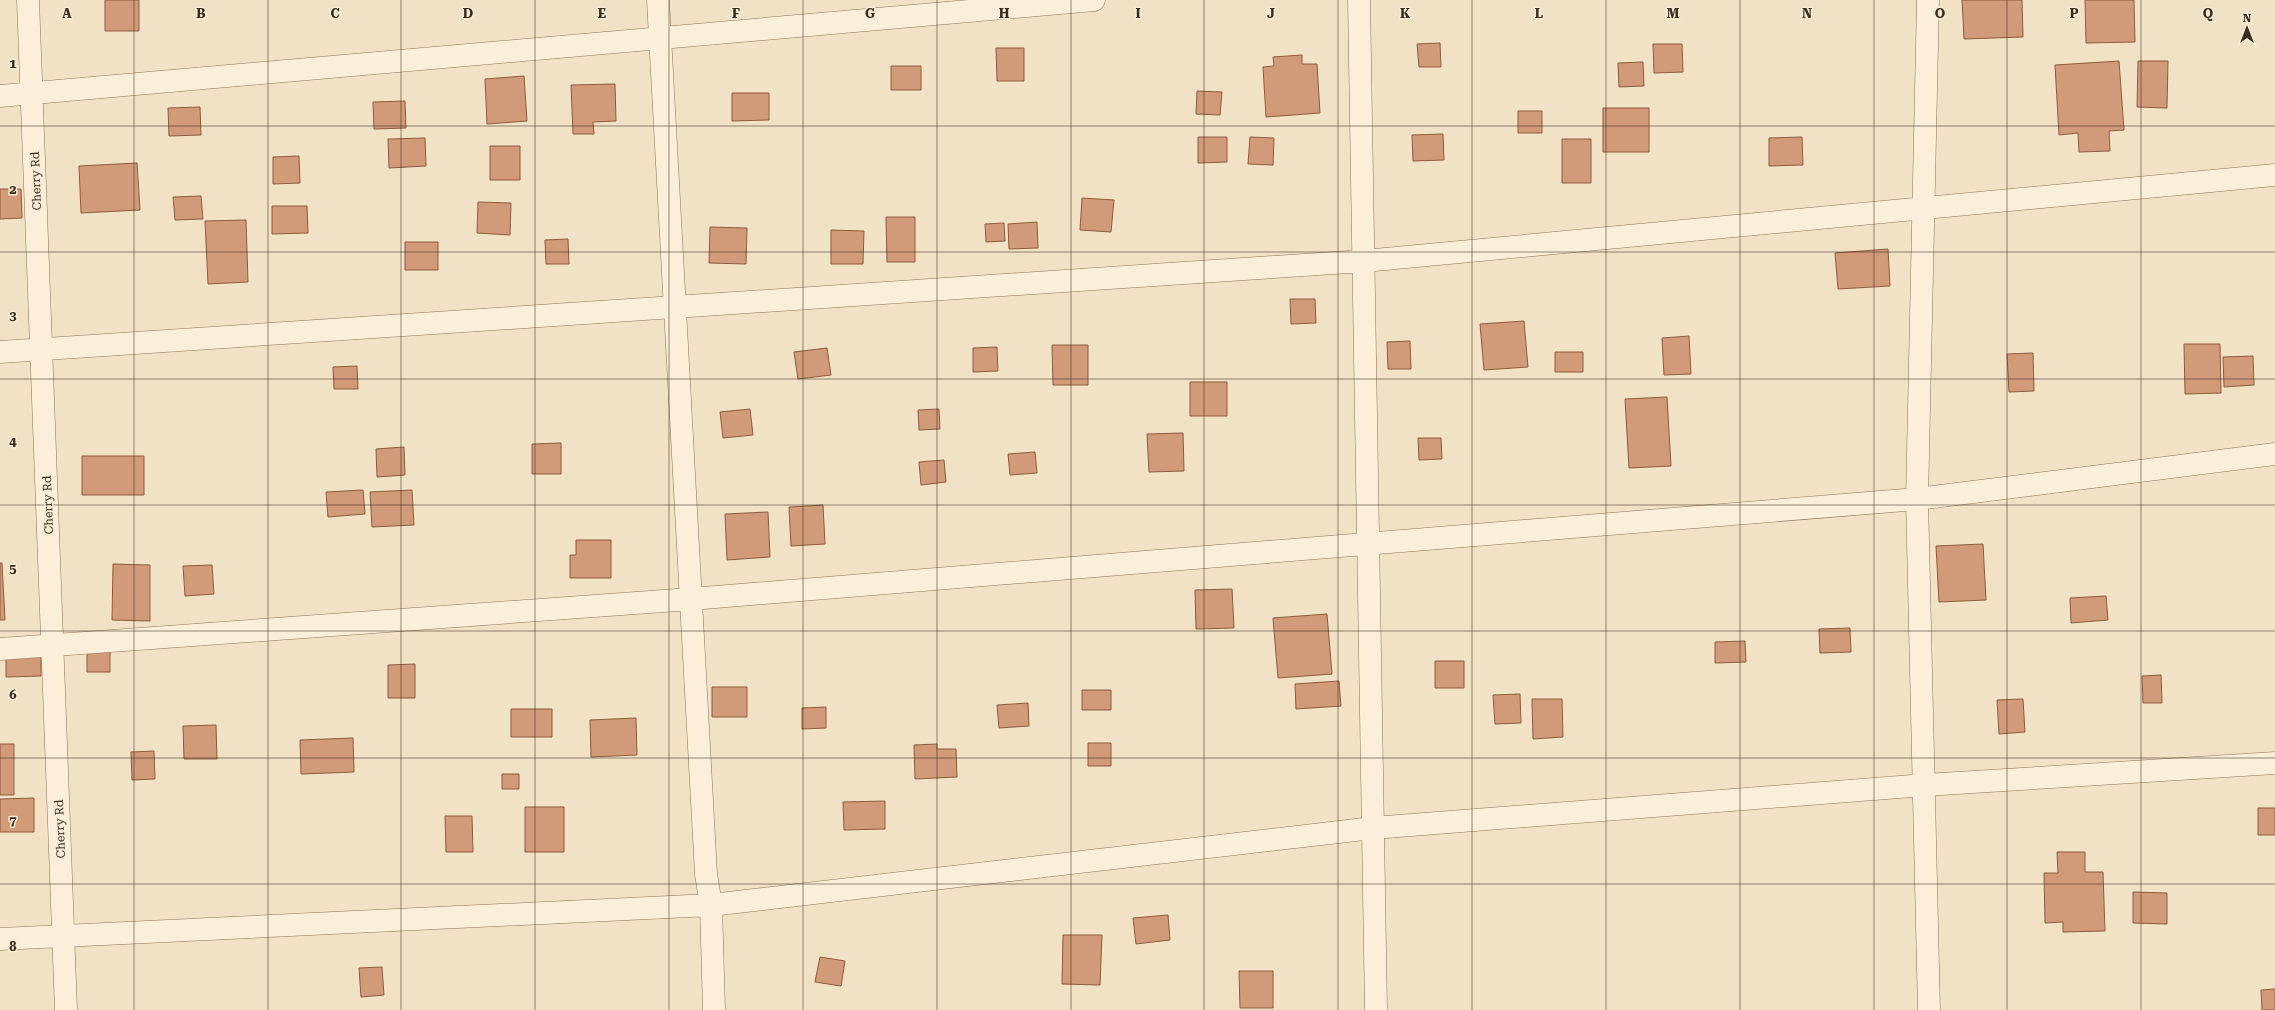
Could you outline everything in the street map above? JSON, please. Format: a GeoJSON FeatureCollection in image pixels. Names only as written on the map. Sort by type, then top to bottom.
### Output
{"type":"FeatureCollection","features":[{"type":"Feature","properties":{"kind":"street","name":"Cherry Rd"},"geometry":{"type":"LineString","coordinates":[[28,0],[66,1010]]}},
{"type":"Feature","properties":{"kind":"street"},"geometry":{"type":"LineString","coordinates":[[658,0],[706,874],[711,905],[714,1010]]}},
{"type":"Feature","properties":{"kind":"street"},"geometry":{"type":"LineString","coordinates":[[0,96],[1094,0]]}},
{"type":"Feature","properties":{"kind":"street"},"geometry":{"type":"LineString","coordinates":[[1359,0],[1376,1010]]}},
{"type":"Feature","properties":{"kind":"street"},"geometry":{"type":"LineString","coordinates":[[1928,0],[1917,499],[1925,785],[1929,1010]]}},
{"type":"Feature","properties":{"kind":"street"},"geometry":{"type":"LineString","coordinates":[[0,352],[42,351],[1364,261],[2275,175]]}},
{"type":"Feature","properties":{"kind":"street"},"geometry":{"type":"LineString","coordinates":[[0,649],[691,599],[1917,499],[2275,454]]}},
{"type":"Feature","properties":{"kind":"street"},"geometry":{"type":"LineString","coordinates":[[0,939],[711,905],[1373,828],[1925,785],[2275,763]]}},
{"type":"Feature","properties":{"kind":"building"},"geometry":{"type":"Polygon","coordinates":[[[105,0],[139,0],[139,31],[105,31],[105,0]]]}},
{"type":"Feature","properties":{"kind":"building"},"geometry":{"type":"Polygon","coordinates":[[[1962,0],[2022,0],[2023,37],[1964,39],[1962,0]]]}},
{"type":"Feature","properties":{"kind":"building"},"geometry":{"type":"Polygon","coordinates":[[[2085,0],[2134,0],[2135,42],[2086,43],[2085,0]]]}},
{"type":"Feature","properties":{"kind":"building"},"geometry":{"type":"Polygon","coordinates":[[[1440,43],[1441,67],[1419,67],[1417,44],[1440,43]]]}},
{"type":"Feature","properties":{"kind":"building"},"geometry":{"type":"Polygon","coordinates":[[[1653,44],[1682,44],[1683,72],[1654,73],[1653,44]]]}},
{"type":"Feature","properties":{"kind":"building"},"geometry":{"type":"Polygon","coordinates":[[[996,48],[1024,48],[1024,81],[997,81],[996,48]]]}},
{"type":"Feature","properties":{"kind":"building"},"geometry":{"type":"Polygon","coordinates":[[[1302,55],[1302,64],[1317,64],[1320,113],[1266,117],[1263,67],[1274,66],[1273,57],[1302,55]]]}},
{"type":"Feature","properties":{"kind":"building"},"geometry":{"type":"Polygon","coordinates":[[[2119,61],[2124,130],[2109,131],[2110,151],[2079,152],[2078,133],[2059,135],[2055,65],[2119,61]]]}},
{"type":"Feature","properties":{"kind":"building"},"geometry":{"type":"Polygon","coordinates":[[[2138,61],[2168,61],[2167,108],[2137,107],[2138,61]]]}},
{"type":"Feature","properties":{"kind":"building"},"geometry":{"type":"Polygon","coordinates":[[[1643,62],[1644,86],[1619,87],[1618,63],[1643,62]]]}},
{"type":"Feature","properties":{"kind":"building"},"geometry":{"type":"Polygon","coordinates":[[[891,66],[921,66],[921,90],[891,90],[891,66]]]}},
{"type":"Feature","properties":{"kind":"building"},"geometry":{"type":"Polygon","coordinates":[[[524,76],[527,121],[487,124],[485,79],[524,76]]]}},
{"type":"Feature","properties":{"kind":"building"},"geometry":{"type":"Polygon","coordinates":[[[615,84],[616,121],[593,122],[594,134],[573,134],[571,85],[615,84]]]}},
{"type":"Feature","properties":{"kind":"building"},"geometry":{"type":"Polygon","coordinates":[[[1197,91],[1222,92],[1220,115],[1196,114],[1197,91]]]}},
{"type":"Feature","properties":{"kind":"building"},"geometry":{"type":"Polygon","coordinates":[[[732,93],[769,93],[769,120],[732,121],[732,93]]]}},
{"type":"Feature","properties":{"kind":"building"},"geometry":{"type":"Polygon","coordinates":[[[405,101],[406,128],[374,129],[373,102],[405,101]]]}},
{"type":"Feature","properties":{"kind":"building"},"geometry":{"type":"Polygon","coordinates":[[[200,107],[201,135],[169,136],[168,108],[200,107]]]}},
{"type":"Feature","properties":{"kind":"building"},"geometry":{"type":"Polygon","coordinates":[[[1603,108],[1649,108],[1649,152],[1603,152],[1603,108]]]}},
{"type":"Feature","properties":{"kind":"building"},"geometry":{"type":"Polygon","coordinates":[[[1518,111],[1542,111],[1542,133],[1518,133],[1518,111]]]}},
{"type":"Feature","properties":{"kind":"building"},"geometry":{"type":"Polygon","coordinates":[[[1443,134],[1444,160],[1413,161],[1412,135],[1443,134]]]}},
{"type":"Feature","properties":{"kind":"building"},"geometry":{"type":"Polygon","coordinates":[[[1198,137],[1227,137],[1227,162],[1198,163],[1198,137]]]}},
{"type":"Feature","properties":{"kind":"building"},"geometry":{"type":"Polygon","coordinates":[[[1250,137],[1274,138],[1273,165],[1248,164],[1250,137]]]}},
{"type":"Feature","properties":{"kind":"building"},"geometry":{"type":"Polygon","coordinates":[[[1802,137],[1803,165],[1769,166],[1769,138],[1802,137]]]}},
{"type":"Feature","properties":{"kind":"building"},"geometry":{"type":"Polygon","coordinates":[[[425,138],[426,166],[389,168],[388,139],[425,138]]]}},
{"type":"Feature","properties":{"kind":"building"},"geometry":{"type":"Polygon","coordinates":[[[1562,139],[1591,139],[1591,183],[1562,183],[1562,139]]]}},
{"type":"Feature","properties":{"kind":"building"},"geometry":{"type":"Polygon","coordinates":[[[490,146],[520,146],[520,180],[490,180],[490,146]]]}},
{"type":"Feature","properties":{"kind":"building"},"geometry":{"type":"Polygon","coordinates":[[[299,156],[300,183],[273,184],[273,157],[299,156]]]}},
{"type":"Feature","properties":{"kind":"building"},"geometry":{"type":"Polygon","coordinates":[[[137,163],[140,210],[81,213],[79,166],[137,163]]]}},
{"type":"Feature","properties":{"kind":"building"},"geometry":{"type":"Polygon","coordinates":[[[0,189],[21,189],[22,218],[0,219],[0,189]]]}},
{"type":"Feature","properties":{"kind":"building"},"geometry":{"type":"Polygon","coordinates":[[[201,196],[203,219],[175,220],[173,197],[201,196]]]}},
{"type":"Feature","properties":{"kind":"building"},"geometry":{"type":"Polygon","coordinates":[[[1082,198],[1114,200],[1111,232],[1080,230],[1082,198]]]}},
{"type":"Feature","properties":{"kind":"building"},"geometry":{"type":"Polygon","coordinates":[[[478,202],[511,203],[510,235],[477,233],[478,202]]]}},
{"type":"Feature","properties":{"kind":"building"},"geometry":{"type":"Polygon","coordinates":[[[272,206],[307,206],[308,233],[272,234],[272,206]]]}},
{"type":"Feature","properties":{"kind":"building"},"geometry":{"type":"Polygon","coordinates":[[[886,217],[915,217],[915,262],[887,262],[886,217]]]}},
{"type":"Feature","properties":{"kind":"building"},"geometry":{"type":"Polygon","coordinates":[[[246,220],[248,282],[208,284],[205,221],[246,220]]]}},
{"type":"Feature","properties":{"kind":"building"},"geometry":{"type":"Polygon","coordinates":[[[1037,222],[1038,248],[1009,249],[1008,224],[1037,222]]]}},
{"type":"Feature","properties":{"kind":"building"},"geometry":{"type":"Polygon","coordinates":[[[1004,223],[1005,241],[986,242],[985,224],[1004,223]]]}},
{"type":"Feature","properties":{"kind":"building"},"geometry":{"type":"Polygon","coordinates":[[[710,227],[747,228],[746,264],[709,263],[710,227]]]}},
{"type":"Feature","properties":{"kind":"building"},"geometry":{"type":"Polygon","coordinates":[[[831,230],[864,231],[863,264],[831,264],[831,230]]]}},
{"type":"Feature","properties":{"kind":"building"},"geometry":{"type":"Polygon","coordinates":[[[568,239],[569,264],[546,264],[545,240],[568,239]]]}},
{"type":"Feature","properties":{"kind":"building"},"geometry":{"type":"Polygon","coordinates":[[[405,242],[438,242],[438,270],[405,270],[405,242]]]}},
{"type":"Feature","properties":{"kind":"building"},"geometry":{"type":"Polygon","coordinates":[[[1888,249],[1890,286],[1838,289],[1835,253],[1888,249]]]}},
{"type":"Feature","properties":{"kind":"building"},"geometry":{"type":"Polygon","coordinates":[[[1290,299],[1315,299],[1316,323],[1291,324],[1290,299]]]}},
{"type":"Feature","properties":{"kind":"building"},"geometry":{"type":"Polygon","coordinates":[[[1524,321],[1528,367],[1484,370],[1480,324],[1524,321]]]}},
{"type":"Feature","properties":{"kind":"building"},"geometry":{"type":"Polygon","coordinates":[[[1689,336],[1691,374],[1664,375],[1662,338],[1689,336]]]}},
{"type":"Feature","properties":{"kind":"building"},"geometry":{"type":"Polygon","coordinates":[[[1410,341],[1411,369],[1388,369],[1387,342],[1410,341]]]}},
{"type":"Feature","properties":{"kind":"building"},"geometry":{"type":"Polygon","coordinates":[[[2184,344],[2220,344],[2221,393],[2185,394],[2184,344]]]}},
{"type":"Feature","properties":{"kind":"building"},"geometry":{"type":"Polygon","coordinates":[[[1052,345],[1088,345],[1088,385],[1053,385],[1052,345]]]}},
{"type":"Feature","properties":{"kind":"building"},"geometry":{"type":"Polygon","coordinates":[[[997,347],[998,371],[973,372],[973,348],[997,347]]]}},
{"type":"Feature","properties":{"kind":"building"},"geometry":{"type":"Polygon","coordinates":[[[827,348],[831,375],[798,379],[794,352],[827,348]]]}},
{"type":"Feature","properties":{"kind":"building"},"geometry":{"type":"Polygon","coordinates":[[[1555,352],[1583,352],[1583,372],[1555,372],[1555,352]]]}},
{"type":"Feature","properties":{"kind":"building"},"geometry":{"type":"Polygon","coordinates":[[[2033,353],[2034,391],[2009,392],[2007,354],[2033,353]]]}},
{"type":"Feature","properties":{"kind":"building"},"geometry":{"type":"Polygon","coordinates":[[[2253,356],[2254,385],[2224,387],[2223,357],[2253,356]]]}},
{"type":"Feature","properties":{"kind":"building"},"geometry":{"type":"Polygon","coordinates":[[[357,366],[358,389],[334,389],[333,367],[357,366]]]}},
{"type":"Feature","properties":{"kind":"building"},"geometry":{"type":"Polygon","coordinates":[[[1190,382],[1227,382],[1227,416],[1190,416],[1190,382]]]}},
{"type":"Feature","properties":{"kind":"building"},"geometry":{"type":"Polygon","coordinates":[[[1667,397],[1671,466],[1629,468],[1625,399],[1667,397]]]}},
{"type":"Feature","properties":{"kind":"building"},"geometry":{"type":"Polygon","coordinates":[[[750,409],[753,435],[723,438],[720,412],[750,409]]]}},
{"type":"Feature","properties":{"kind":"building"},"geometry":{"type":"Polygon","coordinates":[[[939,409],[940,429],[919,430],[918,410],[939,409]]]}},
{"type":"Feature","properties":{"kind":"building"},"geometry":{"type":"Polygon","coordinates":[[[1183,433],[1184,471],[1149,472],[1147,434],[1183,433]]]}},
{"type":"Feature","properties":{"kind":"building"},"geometry":{"type":"Polygon","coordinates":[[[1418,438],[1441,438],[1442,459],[1419,460],[1418,438]]]}},
{"type":"Feature","properties":{"kind":"building"},"geometry":{"type":"Polygon","coordinates":[[[561,443],[561,474],[532,474],[532,444],[561,443]]]}},
{"type":"Feature","properties":{"kind":"building"},"geometry":{"type":"Polygon","coordinates":[[[404,447],[405,475],[377,477],[376,449],[404,447]]]}},
{"type":"Feature","properties":{"kind":"building"},"geometry":{"type":"Polygon","coordinates":[[[1035,452],[1037,473],[1010,475],[1008,454],[1035,452]]]}},
{"type":"Feature","properties":{"kind":"building"},"geometry":{"type":"Polygon","coordinates":[[[82,456],[144,456],[144,495],[82,495],[82,456]]]}},
{"type":"Feature","properties":{"kind":"building"},"geometry":{"type":"Polygon","coordinates":[[[944,460],[946,482],[921,485],[919,462],[944,460]]]}},
{"type":"Feature","properties":{"kind":"building"},"geometry":{"type":"Polygon","coordinates":[[[363,490],[365,514],[328,517],[326,492],[363,490]]]}},
{"type":"Feature","properties":{"kind":"building"},"geometry":{"type":"Polygon","coordinates":[[[412,490],[414,525],[372,527],[370,492],[412,490]]]}},
{"type":"Feature","properties":{"kind":"building"},"geometry":{"type":"Polygon","coordinates":[[[823,505],[825,544],[791,546],[789,507],[823,505]]]}},
{"type":"Feature","properties":{"kind":"building"},"geometry":{"type":"Polygon","coordinates":[[[768,512],[770,557],[727,560],[725,514],[768,512]]]}},
{"type":"Feature","properties":{"kind":"building"},"geometry":{"type":"Polygon","coordinates":[[[576,540],[611,540],[611,578],[570,578],[570,555],[576,555],[576,540]]]}},
{"type":"Feature","properties":{"kind":"building"},"geometry":{"type":"Polygon","coordinates":[[[1983,544],[1986,600],[1939,602],[1936,546],[1983,544]]]}},
{"type":"Feature","properties":{"kind":"building"},"geometry":{"type":"Polygon","coordinates":[[[0,563],[2,563],[5,620],[0,620],[0,563]]]}},
{"type":"Feature","properties":{"kind":"building"},"geometry":{"type":"Polygon","coordinates":[[[113,564],[150,565],[150,621],[112,620],[113,564]]]}},
{"type":"Feature","properties":{"kind":"building"},"geometry":{"type":"Polygon","coordinates":[[[212,565],[214,594],[185,596],[183,566],[212,565]]]}},
{"type":"Feature","properties":{"kind":"building"},"geometry":{"type":"Polygon","coordinates":[[[1232,589],[1234,628],[1196,629],[1195,590],[1232,589]]]}},
{"type":"Feature","properties":{"kind":"building"},"geometry":{"type":"Polygon","coordinates":[[[2106,596],[2108,620],[2071,623],[2070,598],[2106,596]]]}},
{"type":"Feature","properties":{"kind":"building"},"geometry":{"type":"Polygon","coordinates":[[[1327,614],[1332,674],[1278,678],[1273,618],[1327,614]]]}},
{"type":"Feature","properties":{"kind":"building"},"geometry":{"type":"Polygon","coordinates":[[[1850,628],[1851,652],[1820,653],[1819,629],[1850,628]]]}},
{"type":"Feature","properties":{"kind":"building"},"geometry":{"type":"Polygon","coordinates":[[[1745,641],[1746,662],[1715,663],[1715,642],[1745,641]]]}},
{"type":"Feature","properties":{"kind":"building"},"geometry":{"type":"Polygon","coordinates":[[[110,650],[110,672],[87,672],[87,651],[110,650]]]}},
{"type":"Feature","properties":{"kind":"building"},"geometry":{"type":"Polygon","coordinates":[[[6,654],[41,654],[41,676],[6,677],[6,654]]]}},
{"type":"Feature","properties":{"kind":"building"},"geometry":{"type":"Polygon","coordinates":[[[1435,661],[1464,661],[1464,688],[1435,688],[1435,661]]]}},
{"type":"Feature","properties":{"kind":"building"},"geometry":{"type":"Polygon","coordinates":[[[415,664],[415,698],[388,698],[388,665],[415,664]]]}},
{"type":"Feature","properties":{"kind":"building"},"geometry":{"type":"Polygon","coordinates":[[[2161,675],[2162,703],[2143,703],[2142,676],[2161,675]]]}},
{"type":"Feature","properties":{"kind":"building"},"geometry":{"type":"Polygon","coordinates":[[[1339,681],[1341,706],[1296,709],[1295,684],[1339,681]]]}},
{"type":"Feature","properties":{"kind":"building"},"geometry":{"type":"Polygon","coordinates":[[[712,687],[747,687],[747,717],[712,717],[712,687]]]}},
{"type":"Feature","properties":{"kind":"building"},"geometry":{"type":"Polygon","coordinates":[[[1082,690],[1111,690],[1111,710],[1082,710],[1082,690]]]}},
{"type":"Feature","properties":{"kind":"building"},"geometry":{"type":"Polygon","coordinates":[[[1520,694],[1521,723],[1495,724],[1493,695],[1520,694]]]}},
{"type":"Feature","properties":{"kind":"building"},"geometry":{"type":"Polygon","coordinates":[[[1532,699],[1562,699],[1563,737],[1533,739],[1532,699]]]}},
{"type":"Feature","properties":{"kind":"building"},"geometry":{"type":"Polygon","coordinates":[[[2023,699],[2025,732],[1999,734],[1997,700],[2023,699]]]}},
{"type":"Feature","properties":{"kind":"building"},"geometry":{"type":"Polygon","coordinates":[[[1028,703],[1029,726],[999,728],[997,705],[1028,703]]]}},
{"type":"Feature","properties":{"kind":"building"},"geometry":{"type":"Polygon","coordinates":[[[826,707],[826,728],[802,729],[802,708],[826,707]]]}},
{"type":"Feature","properties":{"kind":"building"},"geometry":{"type":"Polygon","coordinates":[[[511,709],[552,709],[552,737],[511,737],[511,709]]]}},
{"type":"Feature","properties":{"kind":"building"},"geometry":{"type":"Polygon","coordinates":[[[636,718],[637,755],[591,757],[590,720],[636,718]]]}},
{"type":"Feature","properties":{"kind":"building"},"geometry":{"type":"Polygon","coordinates":[[[216,725],[217,759],[184,759],[183,726],[216,725]]]}},
{"type":"Feature","properties":{"kind":"building"},"geometry":{"type":"Polygon","coordinates":[[[353,738],[354,772],[301,774],[300,740],[353,738]]]}},
{"type":"Feature","properties":{"kind":"building"},"geometry":{"type":"Polygon","coordinates":[[[1088,743],[1111,743],[1111,766],[1088,766],[1088,743]]]}},
{"type":"Feature","properties":{"kind":"building"},"geometry":{"type":"Polygon","coordinates":[[[0,744],[14,744],[14,795],[0,795],[0,744]]]}},
{"type":"Feature","properties":{"kind":"building"},"geometry":{"type":"Polygon","coordinates":[[[937,744],[937,749],[956,749],[957,777],[915,779],[914,745],[937,744]]]}},
{"type":"Feature","properties":{"kind":"building"},"geometry":{"type":"Polygon","coordinates":[[[154,751],[155,779],[132,780],[131,752],[154,751]]]}},
{"type":"Feature","properties":{"kind":"building"},"geometry":{"type":"Polygon","coordinates":[[[502,774],[519,774],[519,789],[502,789],[502,774]]]}},
{"type":"Feature","properties":{"kind":"building"},"geometry":{"type":"Polygon","coordinates":[[[34,798],[34,832],[0,832],[0,799],[34,798]]]}},
{"type":"Feature","properties":{"kind":"building"},"geometry":{"type":"Polygon","coordinates":[[[885,801],[885,829],[844,830],[843,802],[885,801]]]}},
{"type":"Feature","properties":{"kind":"building"},"geometry":{"type":"Polygon","coordinates":[[[525,807],[564,807],[564,852],[525,852],[525,807]]]}},
{"type":"Feature","properties":{"kind":"building"},"geometry":{"type":"Polygon","coordinates":[[[2258,808],[2275,808],[2275,835],[2258,835],[2258,808]]]}},
{"type":"Feature","properties":{"kind":"building"},"geometry":{"type":"Polygon","coordinates":[[[445,816],[472,816],[473,852],[446,852],[445,816]]]}},
{"type":"Feature","properties":{"kind":"building"},"geometry":{"type":"Polygon","coordinates":[[[2057,852],[2085,852],[2085,872],[2103,872],[2105,931],[2063,932],[2063,922],[2045,923],[2044,873],[2058,873],[2057,852]]]}},
{"type":"Feature","properties":{"kind":"building"},"geometry":{"type":"Polygon","coordinates":[[[2133,892],[2167,893],[2167,924],[2133,923],[2133,892]]]}},
{"type":"Feature","properties":{"kind":"building"},"geometry":{"type":"Polygon","coordinates":[[[1168,915],[1170,940],[1136,944],[1133,918],[1168,915]]]}},
{"type":"Feature","properties":{"kind":"building"},"geometry":{"type":"Polygon","coordinates":[[[1063,935],[1102,935],[1100,985],[1062,984],[1063,935]]]}},
{"type":"Feature","properties":{"kind":"building"},"geometry":{"type":"Polygon","coordinates":[[[820,957],[845,961],[841,986],[815,982],[820,957]]]}},
{"type":"Feature","properties":{"kind":"building"},"geometry":{"type":"Polygon","coordinates":[[[382,967],[384,995],[361,997],[359,968],[382,967]]]}},
{"type":"Feature","properties":{"kind":"building"},"geometry":{"type":"Polygon","coordinates":[[[1239,971],[1273,971],[1273,1008],[1240,1008],[1239,971]]]}},
{"type":"Feature","properties":{"kind":"building"},"geometry":{"type":"Polygon","coordinates":[[[2275,989],[2275,1010],[2262,1010],[2261,990],[2275,989]]]}}]}
